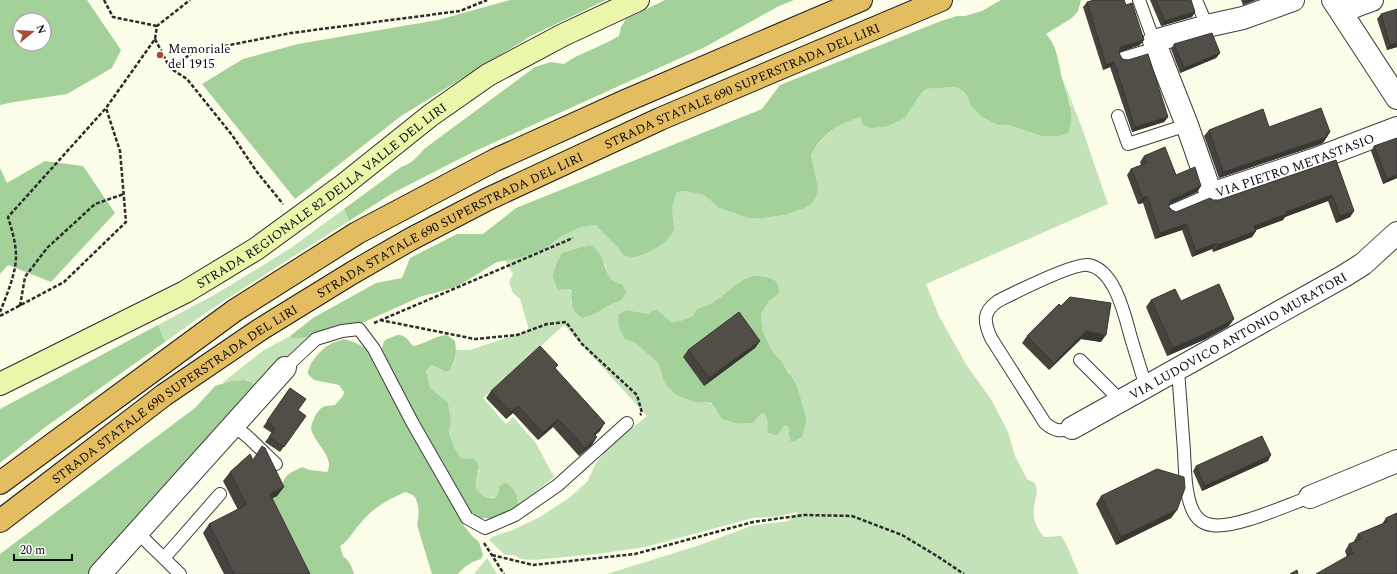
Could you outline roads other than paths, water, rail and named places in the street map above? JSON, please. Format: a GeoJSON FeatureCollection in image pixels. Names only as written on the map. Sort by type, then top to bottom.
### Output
{"type":"FeatureCollection","features":[{"type":"Feature","properties":{"kind":"highway"},"geometry":{"type":"LineString","coordinates":[[0,483],[234,311],[357,233],[495,160],[623,102],[861,0]]}},
{"type":"Feature","properties":{"kind":"highway","name":"STRADA STATALE 690 SUPERSTRADA DEL LIRI"},"geometry":{"type":"LineString","coordinates":[[0,521],[164,394],[261,329],[352,273],[411,239],[488,198],[660,119],[941,0]]}},
{"type":"Feature","properties":{"kind":"main road","name":"STRADA REGIONALE 82 DELLA VALLE DEL LIRI"},"geometry":{"type":"LineString","coordinates":[[0,384],[185,292],[256,249],[341,187],[431,115],[488,75],[562,34],[638,0]]}},
{"type":"Feature","properties":{"kind":"street"},"geometry":{"type":"LineString","coordinates":[[1156,45],[1207,26],[1243,18],[1293,0]]}},
{"type":"Feature","properties":{"kind":"street"},"geometry":{"type":"LineString","coordinates":[[1338,6],[1358,5],[1372,0]]}},
{"type":"Feature","properties":{"kind":"street"},"geometry":{"type":"LineString","coordinates":[[1338,6],[1393,85]]}},
{"type":"Feature","properties":{"kind":"street","name":"VIA PIETRO METASTASIO"},"geometry":{"type":"LineString","coordinates":[[1156,45],[1187,125],[1211,194],[1313,160],[1397,128]]}},
{"type":"Feature","properties":{"kind":"street","name":"VIA LUDOVICO ANTONIO MURATORI"},"geometry":{"type":"LineString","coordinates":[[1072,428],[1344,276],[1363,264],[1397,233]]}},
{"type":"Feature","properties":{"kind":"street"},"geometry":{"type":"LineString","coordinates":[[100,574],[285,368]]}},
{"type":"Feature","properties":{"kind":"street"},"geometry":{"type":"LineString","coordinates":[[1310,497],[1397,461]]}},
{"type":"Feature","properties":{"kind":"lane"},"geometry":{"type":"LineString","coordinates":[[1123,58],[1156,45],[1139,0]]}},
{"type":"Feature","properties":{"kind":"lane"},"geometry":{"type":"LineString","coordinates":[[1196,0],[1207,26]]}},
{"type":"Feature","properties":{"kind":"lane"},"geometry":{"type":"LineString","coordinates":[[1118,116],[1128,144],[1187,125]]}},
{"type":"Feature","properties":{"kind":"lane"},"geometry":{"type":"LineString","coordinates":[[1172,211],[1211,194]]}},
{"type":"Feature","properties":{"kind":"lane"},"geometry":{"type":"LineString","coordinates":[[1072,428],[1058,431],[1051,428],[1045,422],[991,338],[987,327],[986,317],[989,308],[998,301],[1069,269],[1082,265],[1094,267],[1104,274],[1118,297],[1146,387]]}},
{"type":"Feature","properties":{"kind":"lane"},"geometry":{"type":"LineString","coordinates":[[285,368],[316,339],[342,331],[358,329],[374,349],[412,422],[467,518],[485,528],[515,515],[558,485],[627,423]]}},
{"type":"Feature","properties":{"kind":"lane"},"geometry":{"type":"LineString","coordinates":[[1080,360],[1122,401]]}},
{"type":"Feature","properties":{"kind":"lane"},"geometry":{"type":"LineString","coordinates":[[1178,370],[1187,486],[1193,510],[1200,520],[1212,525],[1223,526],[1233,524],[1310,497]]}},
{"type":"Feature","properties":{"kind":"lane"},"geometry":{"type":"LineString","coordinates":[[233,425],[276,464]]}},
{"type":"Feature","properties":{"kind":"lane"},"geometry":{"type":"LineString","coordinates":[[164,558],[220,494]]}},
{"type":"Feature","properties":{"kind":"lane"},"geometry":{"type":"LineString","coordinates":[[137,532],[180,574]]}},
{"type":"Feature","properties":{"kind":"place","name":"Memoriale del 1915"},"geometry":{"type":"Point","coordinates":[160,55]}}]}
